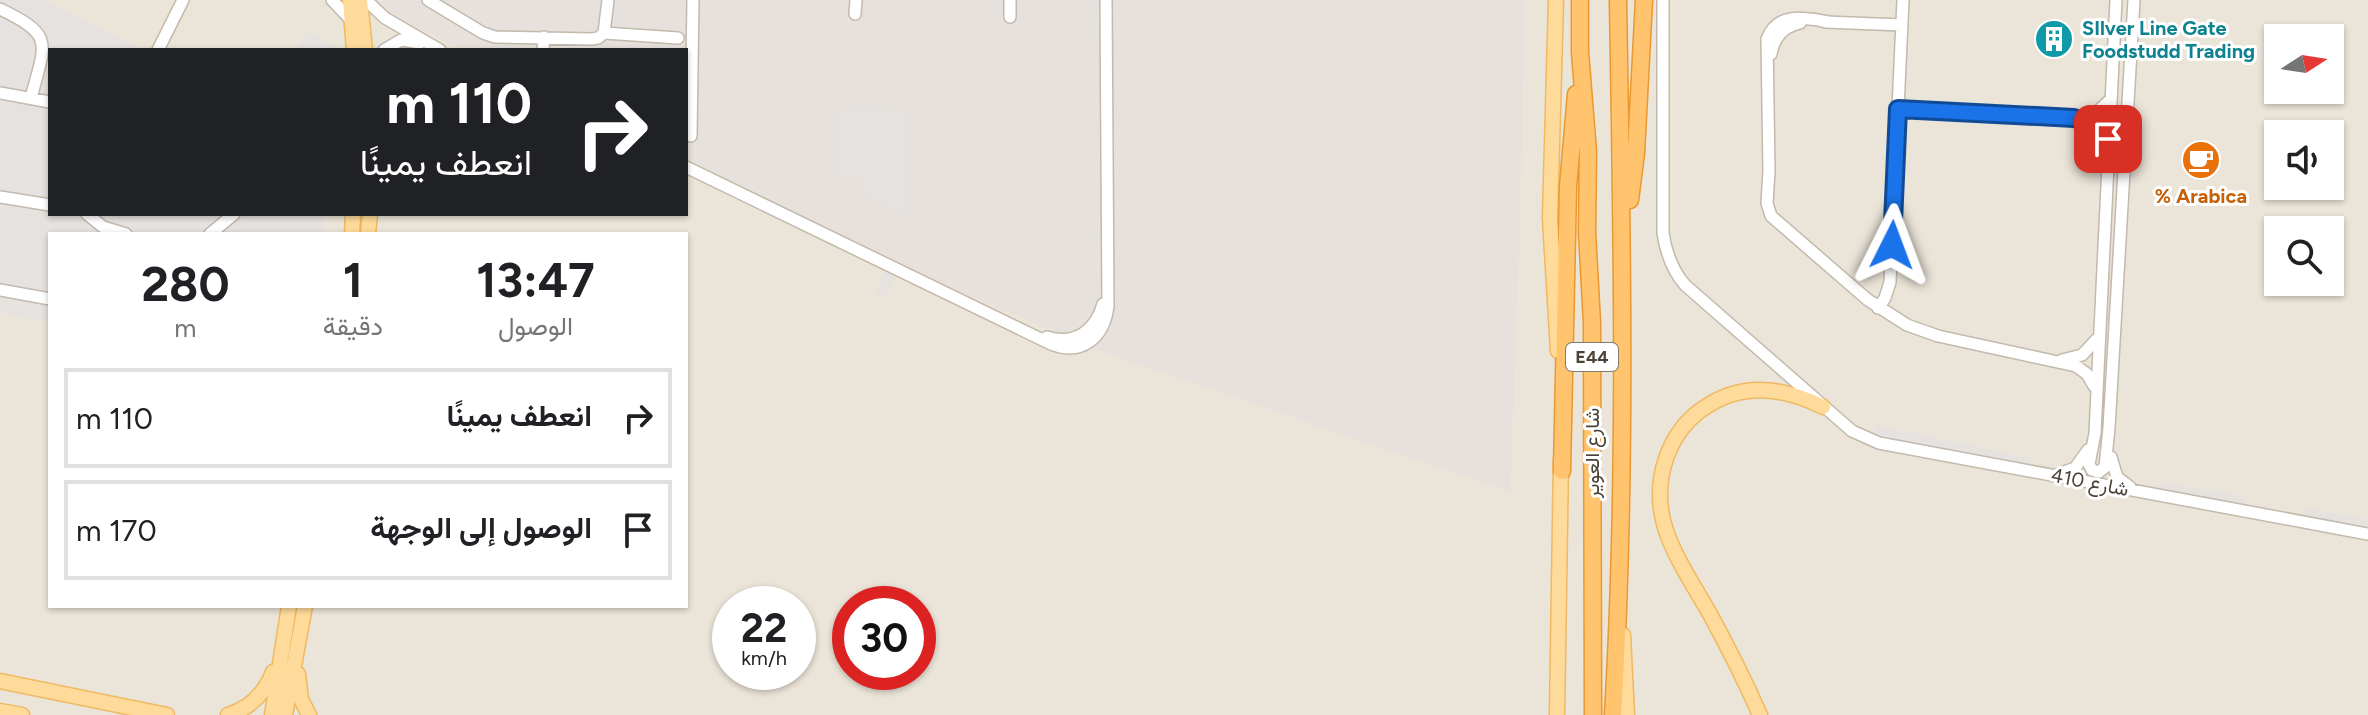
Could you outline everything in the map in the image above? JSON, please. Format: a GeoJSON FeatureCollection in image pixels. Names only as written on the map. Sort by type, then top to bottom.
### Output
{"type":"FeatureCollection","features":[{"type":"Feature","properties":{"kind":"highway","name":"شارع العوير"},"geometry":{"type":"LineString","coordinates":[[1580,0],[1592,323],[1593,715]]}},
{"type":"Feature","properties":{"kind":"highway","name":"شارع العوير"},"geometry":{"type":"LineString","coordinates":[[1613,715],[1621,585],[1623,254],[1618,0]]}},
{"type":"Feature","properties":{"kind":"highway"},"geometry":{"type":"LineString","coordinates":[[1623,254],[1636,153],[1644,0]]}},
{"type":"Feature","properties":{"kind":"highway"},"geometry":{"type":"LineString","coordinates":[[1562,471],[1568,187],[1580,52]]}},
{"type":"Feature","properties":{"kind":"main road"},"geometry":{"type":"LineString","coordinates":[[350,0],[354,48]]}},
{"type":"Feature","properties":{"kind":"main road"},"geometry":{"type":"LineString","coordinates":[[360,0],[368,48]]}},
{"type":"Feature","properties":{"kind":"main road"},"geometry":{"type":"LineString","coordinates":[[367,0],[368,48]]}},
{"type":"Feature","properties":{"kind":"main road"},"geometry":{"type":"LineString","coordinates":[[1556,0],[1550,218],[1562,471],[1557,712]]}},
{"type":"Feature","properties":{"kind":"main road"},"geometry":{"type":"LineString","coordinates":[[1760,715],[1734,658],[1667,532],[1661,501],[1664,462],[1685,424],[1711,403],[1731,395],[1773,390],[1823,407]]}},
{"type":"Feature","properties":{"kind":"main road"},"geometry":{"type":"LineString","coordinates":[[1621,585],[1627,715]]}},
{"type":"Feature","properties":{"kind":"main road"},"geometry":{"type":"LineString","coordinates":[[272,715],[289,608]]}},
{"type":"Feature","properties":{"kind":"main road"},"geometry":{"type":"LineString","coordinates":[[285,715],[305,608]]}},
{"type":"Feature","properties":{"kind":"main road"},"geometry":{"type":"LineString","coordinates":[[228,715],[247,707],[264,691],[285,633]]}},
{"type":"Feature","properties":{"kind":"main road"},"geometry":{"type":"LineString","coordinates":[[298,643],[299,689],[309,715]]}},
{"type":"Feature","properties":{"kind":"main road"},"geometry":{"type":"LineString","coordinates":[[0,681],[167,715]]}},
{"type":"Feature","properties":{"kind":"main road"},"geometry":{"type":"LineString","coordinates":[[0,711],[22,715]]}},
{"type":"Feature","properties":{"kind":"street"},"geometry":{"type":"LineString","coordinates":[[159,48],[183,0]]}},
{"type":"Feature","properties":{"kind":"street"},"geometry":{"type":"LineString","coordinates":[[332,0],[352,21]]}},
{"type":"Feature","properties":{"kind":"street"},"geometry":{"type":"LineString","coordinates":[[367,0],[385,18],[437,48]]}},
{"type":"Feature","properties":{"kind":"street"},"geometry":{"type":"LineString","coordinates":[[428,0],[489,35],[544,44],[595,39],[604,33],[678,38]]}},
{"type":"Feature","properties":{"kind":"street"},"geometry":{"type":"LineString","coordinates":[[604,33],[608,0]]}},
{"type":"Feature","properties":{"kind":"street"},"geometry":{"type":"LineString","coordinates":[[691,136],[688,120],[693,0]]}},
{"type":"Feature","properties":{"kind":"street"},"geometry":{"type":"LineString","coordinates":[[855,14],[856,0]]}},
{"type":"Feature","properties":{"kind":"street"},"geometry":{"type":"LineString","coordinates":[[1010,0],[1010,17]]}},
{"type":"Feature","properties":{"kind":"street"},"geometry":{"type":"LineString","coordinates":[[688,168],[1060,347],[1070,349],[1089,343],[1097,337],[1106,319],[1106,0]]}},
{"type":"Feature","properties":{"kind":"street","name":"شارع 410"},"geometry":{"type":"LineString","coordinates":[[1663,0],[1663,233],[1670,262],[1685,285],[1852,431],[1879,443],[2368,534]]}},
{"type":"Feature","properties":{"kind":"street"},"geometry":{"type":"LineString","coordinates":[[1878,308],[1890,282],[1903,0]]}},
{"type":"Feature","properties":{"kind":"street"},"geometry":{"type":"LineString","coordinates":[[2116,0],[2095,419],[2089,464],[2096,472],[2105,467],[2109,428],[2134,0]]}},
{"type":"Feature","properties":{"kind":"street"},"geometry":{"type":"LineString","coordinates":[[0,9],[30,24],[40,37],[42,54],[31,98]]}},
{"type":"Feature","properties":{"kind":"street"},"geometry":{"type":"LineString","coordinates":[[1902,25],[1798,23],[1783,30],[1772,46],[1768,75],[1769,212],[1878,308],[1907,325],[1938,336],[2057,360],[2082,369],[2091,379],[2096,392]]}},
{"type":"Feature","properties":{"kind":"street"},"geometry":{"type":"LineString","coordinates":[[386,48],[394,42],[408,40],[434,48]]}},
{"type":"Feature","properties":{"kind":"street"},"geometry":{"type":"LineString","coordinates":[[0,93],[48,102]]}},
{"type":"Feature","properties":{"kind":"street"},"geometry":{"type":"LineString","coordinates":[[2074,118],[2096,113],[2109,101]]}},
{"type":"Feature","properties":{"kind":"street"},"geometry":{"type":"LineString","coordinates":[[1898,109],[2074,118],[2097,125],[2108,139]]}},
{"type":"Feature","properties":{"kind":"street"},"geometry":{"type":"LineString","coordinates":[[0,197],[48,205]]}},
{"type":"Feature","properties":{"kind":"street"},"geometry":{"type":"LineString","coordinates":[[89,216],[103,227],[119,232]]}},
{"type":"Feature","properties":{"kind":"street"},"geometry":{"type":"LineString","coordinates":[[212,232],[232,216]]}},
{"type":"Feature","properties":{"kind":"street"},"geometry":{"type":"LineString","coordinates":[[0,290],[48,299]]}},
{"type":"Feature","properties":{"kind":"street"},"geometry":{"type":"LineString","coordinates":[[2057,360],[2082,355],[2098,339]]}},
{"type":"Feature","properties":{"kind":"street"},"geometry":{"type":"LineString","coordinates":[[2055,475],[2070,471],[2083,461],[2095,419]]}},
{"type":"Feature","properties":{"kind":"street"},"geometry":{"type":"LineString","coordinates":[[2109,428],[2114,472],[2124,484],[2138,491]]}},
{"type":"Feature","properties":{"kind":"shaded area"},"geometry":{"type":"Polygon","coordinates":[[[0,0],[2368,0],[2368,715],[0,715],[0,0]]]}},
{"type":"Feature","properties":{"kind":"shaded area"},"geometry":{"type":"Polygon","coordinates":[[[0,0],[43,0],[141,48],[48,48],[48,216],[323,216],[322,232],[48,232],[48,322],[0,313],[0,0]]]}},
{"type":"Feature","properties":{"kind":"shaded area"},"geometry":{"type":"Polygon","coordinates":[[[382,0],[1524,0],[1520,231],[1510,492],[1117,357],[928,278],[688,161],[688,48],[459,48],[400,19],[385,7],[382,0]]]}},
{"type":"Feature","properties":{"kind":"shaded area"},"geometry":{"type":"Polygon","coordinates":[[[309,31],[336,46],[336,48],[298,48],[309,31]]]}},
{"type":"Feature","properties":{"kind":"shaded area"},"geometry":{"type":"Polygon","coordinates":[[[841,109],[910,111],[909,216],[874,199],[874,194],[864,188],[863,177],[841,177],[841,109]]]}},
{"type":"Feature","properties":{"kind":"shaded area"},"geometry":{"type":"Polygon","coordinates":[[[886,268],[896,273],[886,297],[876,293],[886,268]]]}},
{"type":"Feature","properties":{"kind":"shaded area"},"geometry":{"type":"Polygon","coordinates":[[[1876,425],[2029,458],[2036,470],[2026,476],[1872,449],[1876,425]]]}},
{"type":"Feature","properties":{"kind":"shaded area"},"geometry":{"type":"Polygon","coordinates":[[[2160,482],[2239,495],[2247,504],[2246,508],[2302,518],[2304,507],[2368,520],[2368,539],[2147,497],[2160,482]]]}},
{"type":"Feature","properties":{"kind":"place","name":"SIlver Line Gate Foodstudd Trading"},"geometry":{"type":"Point","coordinates":[2054,39]}},
{"type":"Feature","properties":{"kind":"place","name":"% Arabica"},"geometry":{"type":"Point","coordinates":[2201,160]}},
{"type":"Feature","properties":{"kind":"route"},"geometry":{"type":"LineString","coordinates":[[1892,245],[1898,109],[2074,118],[2097,125],[2108,139]]}}]}
